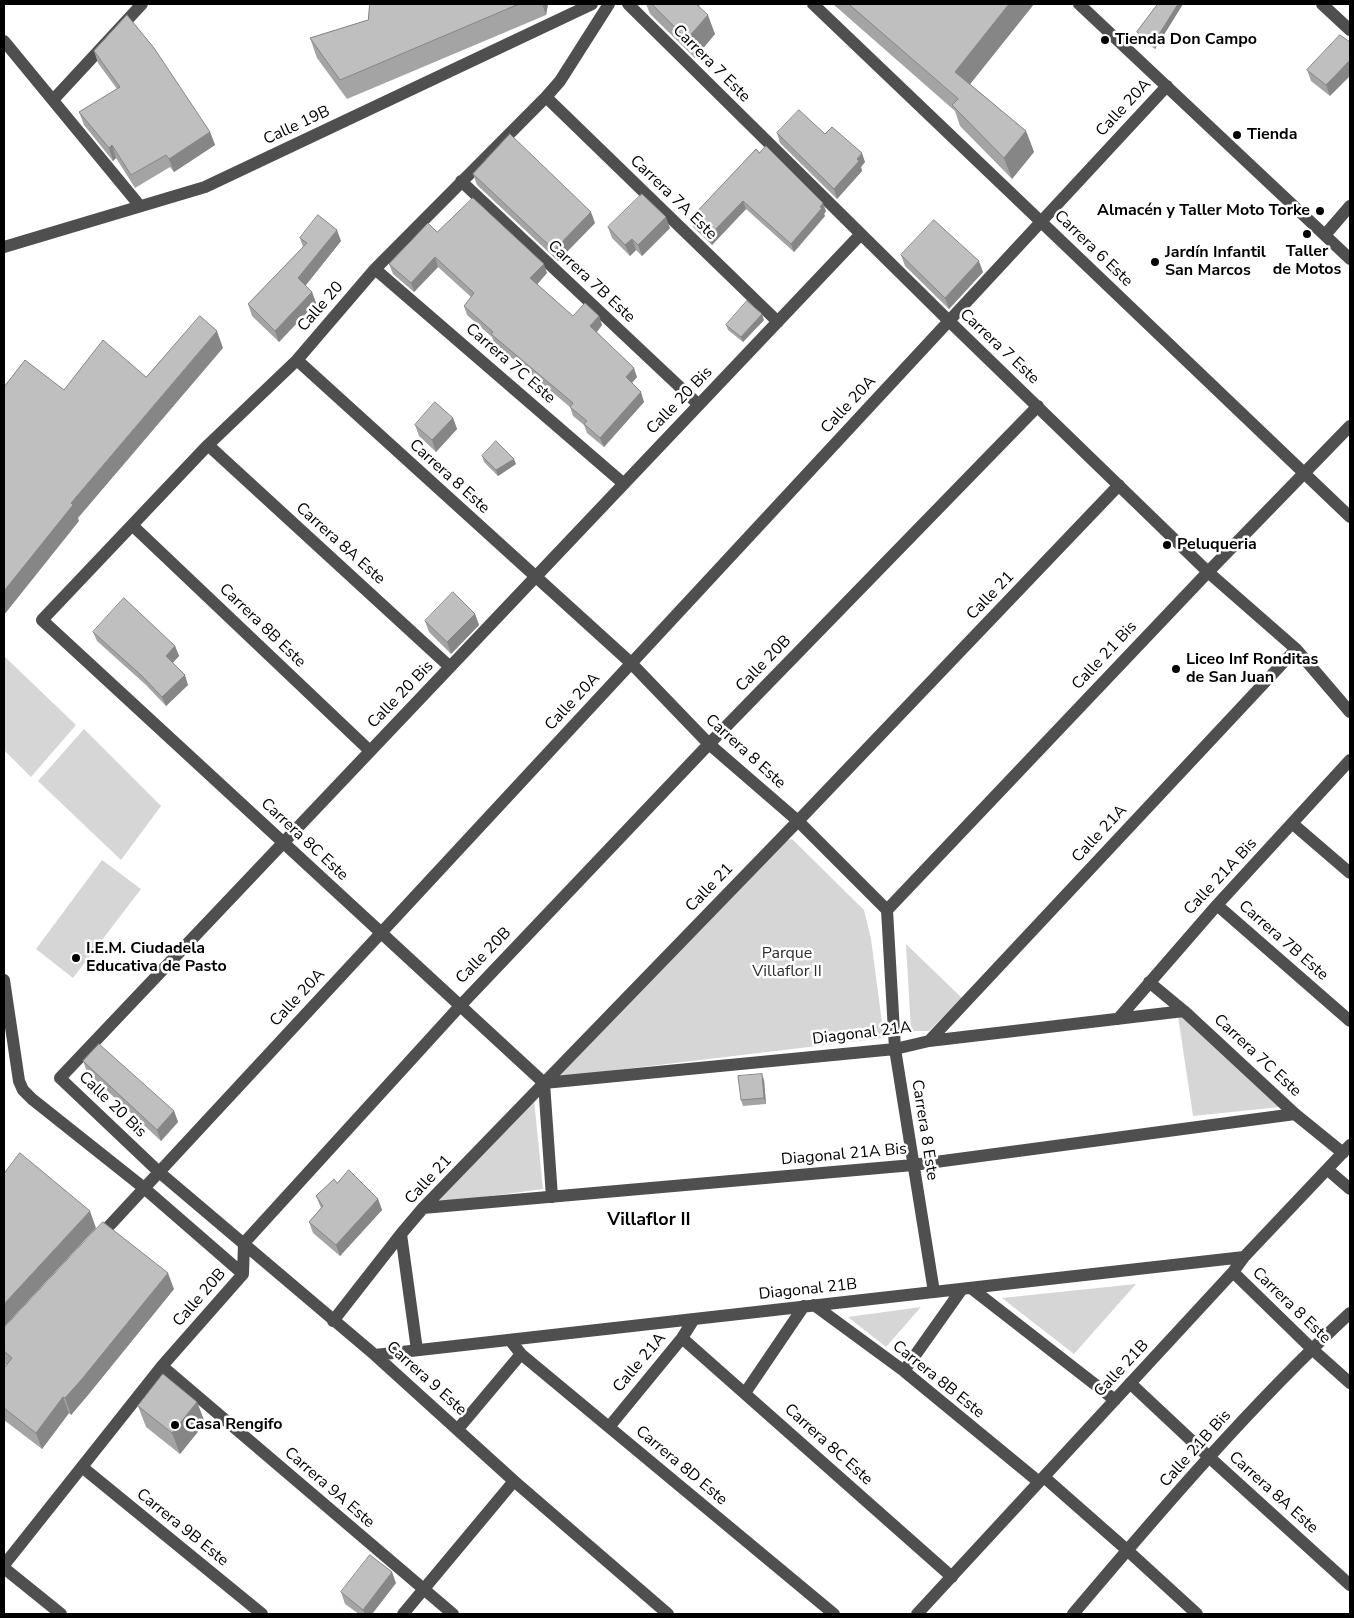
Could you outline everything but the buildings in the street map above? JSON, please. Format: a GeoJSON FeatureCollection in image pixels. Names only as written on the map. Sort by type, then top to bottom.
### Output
{"type":"FeatureCollection","features":[{"type":"Feature","properties":{"kind":"street"},"geometry":{"type":"LineString","coordinates":[[52,100],[142,4]]}},
{"type":"Feature","properties":{"kind":"street","name":"Calle 19B"},"geometry":{"type":"LineString","coordinates":[[4,247],[205,187],[592,4]]}},
{"type":"Feature","properties":{"kind":"street","name":"Calle 20"},"geometry":{"type":"LineString","coordinates":[[42,620],[208,445],[297,360],[375,269],[546,97],[560,81],[609,4]]}},
{"type":"Feature","properties":{"kind":"street","name":"Carrera 7 Este"},"geometry":{"type":"LineString","coordinates":[[628,4],[948,321],[1208,572],[1296,650],[1350,712]]}},
{"type":"Feature","properties":{"kind":"street","name":"Carrera 6 Este"},"geometry":{"type":"LineString","coordinates":[[813,4],[1350,517]]}},
{"type":"Feature","properties":{"kind":"street"},"geometry":{"type":"LineString","coordinates":[[1079,4],[1350,259]]}},
{"type":"Feature","properties":{"kind":"street"},"geometry":{"type":"LineString","coordinates":[[1322,4],[1350,30]]}},
{"type":"Feature","properties":{"kind":"street"},"geometry":{"type":"LineString","coordinates":[[4,41],[140,206]]}},
{"type":"Feature","properties":{"kind":"street","name":"Calle 20A"},"geometry":{"type":"LineString","coordinates":[[90,1245],[1167,86]]}},
{"type":"Feature","properties":{"kind":"street","name":"Carrera 7A Este"},"geometry":{"type":"LineString","coordinates":[[546,97],[778,322]]}},
{"type":"Feature","properties":{"kind":"street","name":"Carrera 7B Este"},"geometry":{"type":"LineString","coordinates":[[461,181],[699,406]]}},
{"type":"Feature","properties":{"kind":"street"},"geometry":{"type":"LineString","coordinates":[[1324,235],[1350,206]]}},
{"type":"Feature","properties":{"kind":"street","name":"Calle 20 Bis"},"geometry":{"type":"LineString","coordinates":[[159,1172],[60,1078],[860,235]]}},
{"type":"Feature","properties":{"kind":"street","name":"Carrera 7C Este"},"geometry":{"type":"LineString","coordinates":[[375,269],[624,484]]}},
{"type":"Feature","properties":{"kind":"street","name":"Carrera 8 Este"},"geometry":{"type":"LineString","coordinates":[[297,360],[631,663],[709,744],[798,821],[887,910],[895,1049],[934,1292]]}},
{"type":"Feature","properties":{"kind":"street","name":"Calle 20B"},"geometry":{"type":"LineString","coordinates":[[4,1566],[162,1366],[242,1274],[244,1243],[460,1006],[709,744],[1038,406]]}},
{"type":"Feature","properties":{"kind":"street","name":"Calle 21 Bis"},"geometry":{"type":"LineString","coordinates":[[887,910],[1208,572],[1350,426]]}},
{"type":"Feature","properties":{"kind":"street","name":"Carrera 8A Este"},"geometry":{"type":"LineString","coordinates":[[208,445],[450,667]]}},
{"type":"Feature","properties":{"kind":"street","name":"Calle 21"},"geometry":{"type":"LineString","coordinates":[[333,1321],[423,1208],[1119,486]]}},
{"type":"Feature","properties":{"kind":"street","name":"Carrera 8B Este"},"geometry":{"type":"LineString","coordinates":[[132,525],[370,751]]}},
{"type":"Feature","properties":{"kind":"street","name":"Carrera 8C Este"},"geometry":{"type":"LineString","coordinates":[[42,620],[544,1083]]}},
{"type":"Feature","properties":{"kind":"street","name":"Calle 21A"},"geometry":{"type":"LineString","coordinates":[[928,1041],[1296,650]]}},
{"type":"Feature","properties":{"kind":"street","name":"Calle 21A Bis"},"geometry":{"type":"LineString","coordinates":[[1118,1019],[1217,905],[1350,760]]}},
{"type":"Feature","properties":{"kind":"street"},"geometry":{"type":"LineString","coordinates":[[1293,824],[1350,873]]}},
{"type":"Feature","properties":{"kind":"street","name":"Carrera 7B Este"},"geometry":{"type":"LineString","coordinates":[[1217,905],[1350,1021]]}},
{"type":"Feature","properties":{"kind":"street"},"geometry":{"type":"LineString","coordinates":[[4,980],[19,1081],[24,1090],[32,1099],[144,1188],[242,1274]]}},
{"type":"Feature","properties":{"kind":"street","name":"Carrera 7C Este"},"geometry":{"type":"LineString","coordinates":[[1149,982],[1184,1011],[1295,1114],[1347,1149]]}},
{"type":"Feature","properties":{"kind":"street","name":"Diagonal 21A"},"geometry":{"type":"LineString","coordinates":[[544,1083],[895,1049],[928,1041],[1184,1011]]}},
{"type":"Feature","properties":{"kind":"street"},"geometry":{"type":"LineString","coordinates":[[544,1083],[552,1197]]}},
{"type":"Feature","properties":{"kind":"street","name":"Diagonal 21A Bis"},"geometry":{"type":"LineString","coordinates":[[423,1208],[913,1165],[1295,1114]]}},
{"type":"Feature","properties":{"kind":"street","name":"Calle 21B"},"geometry":{"type":"LineString","coordinates":[[917,1614],[1233,1272],[1244,1257],[1347,1149]]}},
{"type":"Feature","properties":{"kind":"street"},"geometry":{"type":"LineString","coordinates":[[1328,1170],[1350,1189]]}},
{"type":"Feature","properties":{"kind":"street","name":"Carrera 9 Este"},"geometry":{"type":"LineString","coordinates":[[159,1172],[375,1355],[514,1481],[668,1614]]}},
{"type":"Feature","properties":{"kind":"street"},"geometry":{"type":"LineString","coordinates":[[401,1234],[418,1350]]}},
{"type":"Feature","properties":{"kind":"street","name":"Diagonal 21B"},"geometry":{"type":"LineString","coordinates":[[375,1355],[1244,1257]]}},
{"type":"Feature","properties":{"kind":"street","name":"Carrera 8 Este"},"geometry":{"type":"LineString","coordinates":[[1233,1272],[1350,1383]]}},
{"type":"Feature","properties":{"kind":"street"},"geometry":{"type":"LineString","coordinates":[[904,1372],[967,1288],[1115,1400]]}},
{"type":"Feature","properties":{"kind":"street"},"geometry":{"type":"LineString","coordinates":[[745,1393],[809,1306]]}},
{"type":"Feature","properties":{"kind":"street","name":"Carrera 8B Este"},"geometry":{"type":"LineString","coordinates":[[809,1306],[904,1372],[1041,1480],[1127,1550],[1197,1614]]}},
{"type":"Feature","properties":{"kind":"street","name":"Calle 21B Bis"},"geometry":{"type":"LineString","coordinates":[[1073,1614],[1209,1457],[1312,1349],[1350,1313]]}},
{"type":"Feature","properties":{"kind":"street","name":"Calle 21A"},"geometry":{"type":"LineString","coordinates":[[609,1427],[682,1338],[694,1319]]}},
{"type":"Feature","properties":{"kind":"street","name":"Carrera 8C Este"},"geometry":{"type":"LineString","coordinates":[[682,1338],[952,1577]]}},
{"type":"Feature","properties":{"kind":"street","name":"Carrera 8D Este"},"geometry":{"type":"LineString","coordinates":[[510,1340],[521,1354],[834,1614]]}},
{"type":"Feature","properties":{"kind":"street"},"geometry":{"type":"LineString","coordinates":[[458,1429],[521,1354]]}},
{"type":"Feature","properties":{"kind":"street","name":"Carrera 9A Este"},"geometry":{"type":"LineString","coordinates":[[162,1366],[452,1614]]}},
{"type":"Feature","properties":{"kind":"street","name":"Carrera 8A Este"},"geometry":{"type":"LineString","coordinates":[[1130,1383],[1350,1584]]}},
{"type":"Feature","properties":{"kind":"street","name":"Carrera 9B Este"},"geometry":{"type":"LineString","coordinates":[[82,1467],[262,1614]]}},
{"type":"Feature","properties":{"kind":"street"},"geometry":{"type":"LineString","coordinates":[[403,1614],[514,1481]]}},
{"type":"Feature","properties":{"kind":"street"},"geometry":{"type":"LineString","coordinates":[[4,1566],[61,1614]]}},
{"type":"Feature","properties":{"kind":"green space"},"geometry":{"type":"Polygon","coordinates":[[[4,656],[76,725],[31,777],[4,750],[4,656]]]}},
{"type":"Feature","properties":{"kind":"green space"},"geometry":{"type":"Polygon","coordinates":[[[84,729],[161,806],[121,860],[38,781],[84,729]]]}},
{"type":"Feature","properties":{"kind":"green space","name":"Parque Villaflor II"},"geometry":{"type":"Polygon","coordinates":[[[792,839],[864,910],[871,939],[884,1038],[558,1077],[784,841],[792,839]]]}},
{"type":"Feature","properties":{"kind":"green space"},"geometry":{"type":"Polygon","coordinates":[[[102,860],[141,889],[73,978],[36,949],[102,860]]]}},
{"type":"Feature","properties":{"kind":"green space"},"geometry":{"type":"Polygon","coordinates":[[[906,944],[962,998],[929,1031],[911,1031],[906,944]]]}},
{"type":"Feature","properties":{"kind":"green space"},"geometry":{"type":"Polygon","coordinates":[[[1184,1015],[1280,1107],[1193,1116],[1178,1016],[1184,1015]]]}},
{"type":"Feature","properties":{"kind":"green space"},"geometry":{"type":"Polygon","coordinates":[[[534,1100],[543,1189],[431,1204],[534,1100]]]}},
{"type":"Feature","properties":{"kind":"green space"},"geometry":{"type":"Polygon","coordinates":[[[1136,1284],[1074,1354],[1002,1298],[1136,1284]]]}},
{"type":"Feature","properties":{"kind":"green space"},"geometry":{"type":"Polygon","coordinates":[[[921,1307],[886,1347],[848,1317],[921,1307]]]}},
{"type":"Feature","properties":{"kind":"place","name":"Tienda Don Campo"},"geometry":{"type":"Point","coordinates":[1105,40]}},
{"type":"Feature","properties":{"kind":"place","name":"Tienda"},"geometry":{"type":"Point","coordinates":[1237,135]}},
{"type":"Feature","properties":{"kind":"place","name":"Almacén y Taller Moto Torke"},"geometry":{"type":"Point","coordinates":[1320,211]}},
{"type":"Feature","properties":{"kind":"place","name":"Taller de Motos"},"geometry":{"type":"Point","coordinates":[1307,234]}},
{"type":"Feature","properties":{"kind":"place","name":"Jardín Infantil San Marcos"},"geometry":{"type":"Point","coordinates":[1155,262]}},
{"type":"Feature","properties":{"kind":"place","name":"Peluqueria"},"geometry":{"type":"Point","coordinates":[1167,545]}},
{"type":"Feature","properties":{"kind":"place","name":"Liceo Inf Ronditas de San Juan"},"geometry":{"type":"Point","coordinates":[1176,669]}},
{"type":"Feature","properties":{"kind":"place","name":"I.E.M. Ciudadela Educativa de Pasto"},"geometry":{"type":"Point","coordinates":[76,958]}},
{"type":"Feature","properties":{"kind":"place","name":"Casa Rengifo"},"geometry":{"type":"Point","coordinates":[175,1425]}},
{"type":"Feature","properties":{"kind":"district","name":"Villaflor II"},"geometry":{"type":"Point","coordinates":[649,1221]}}]}
